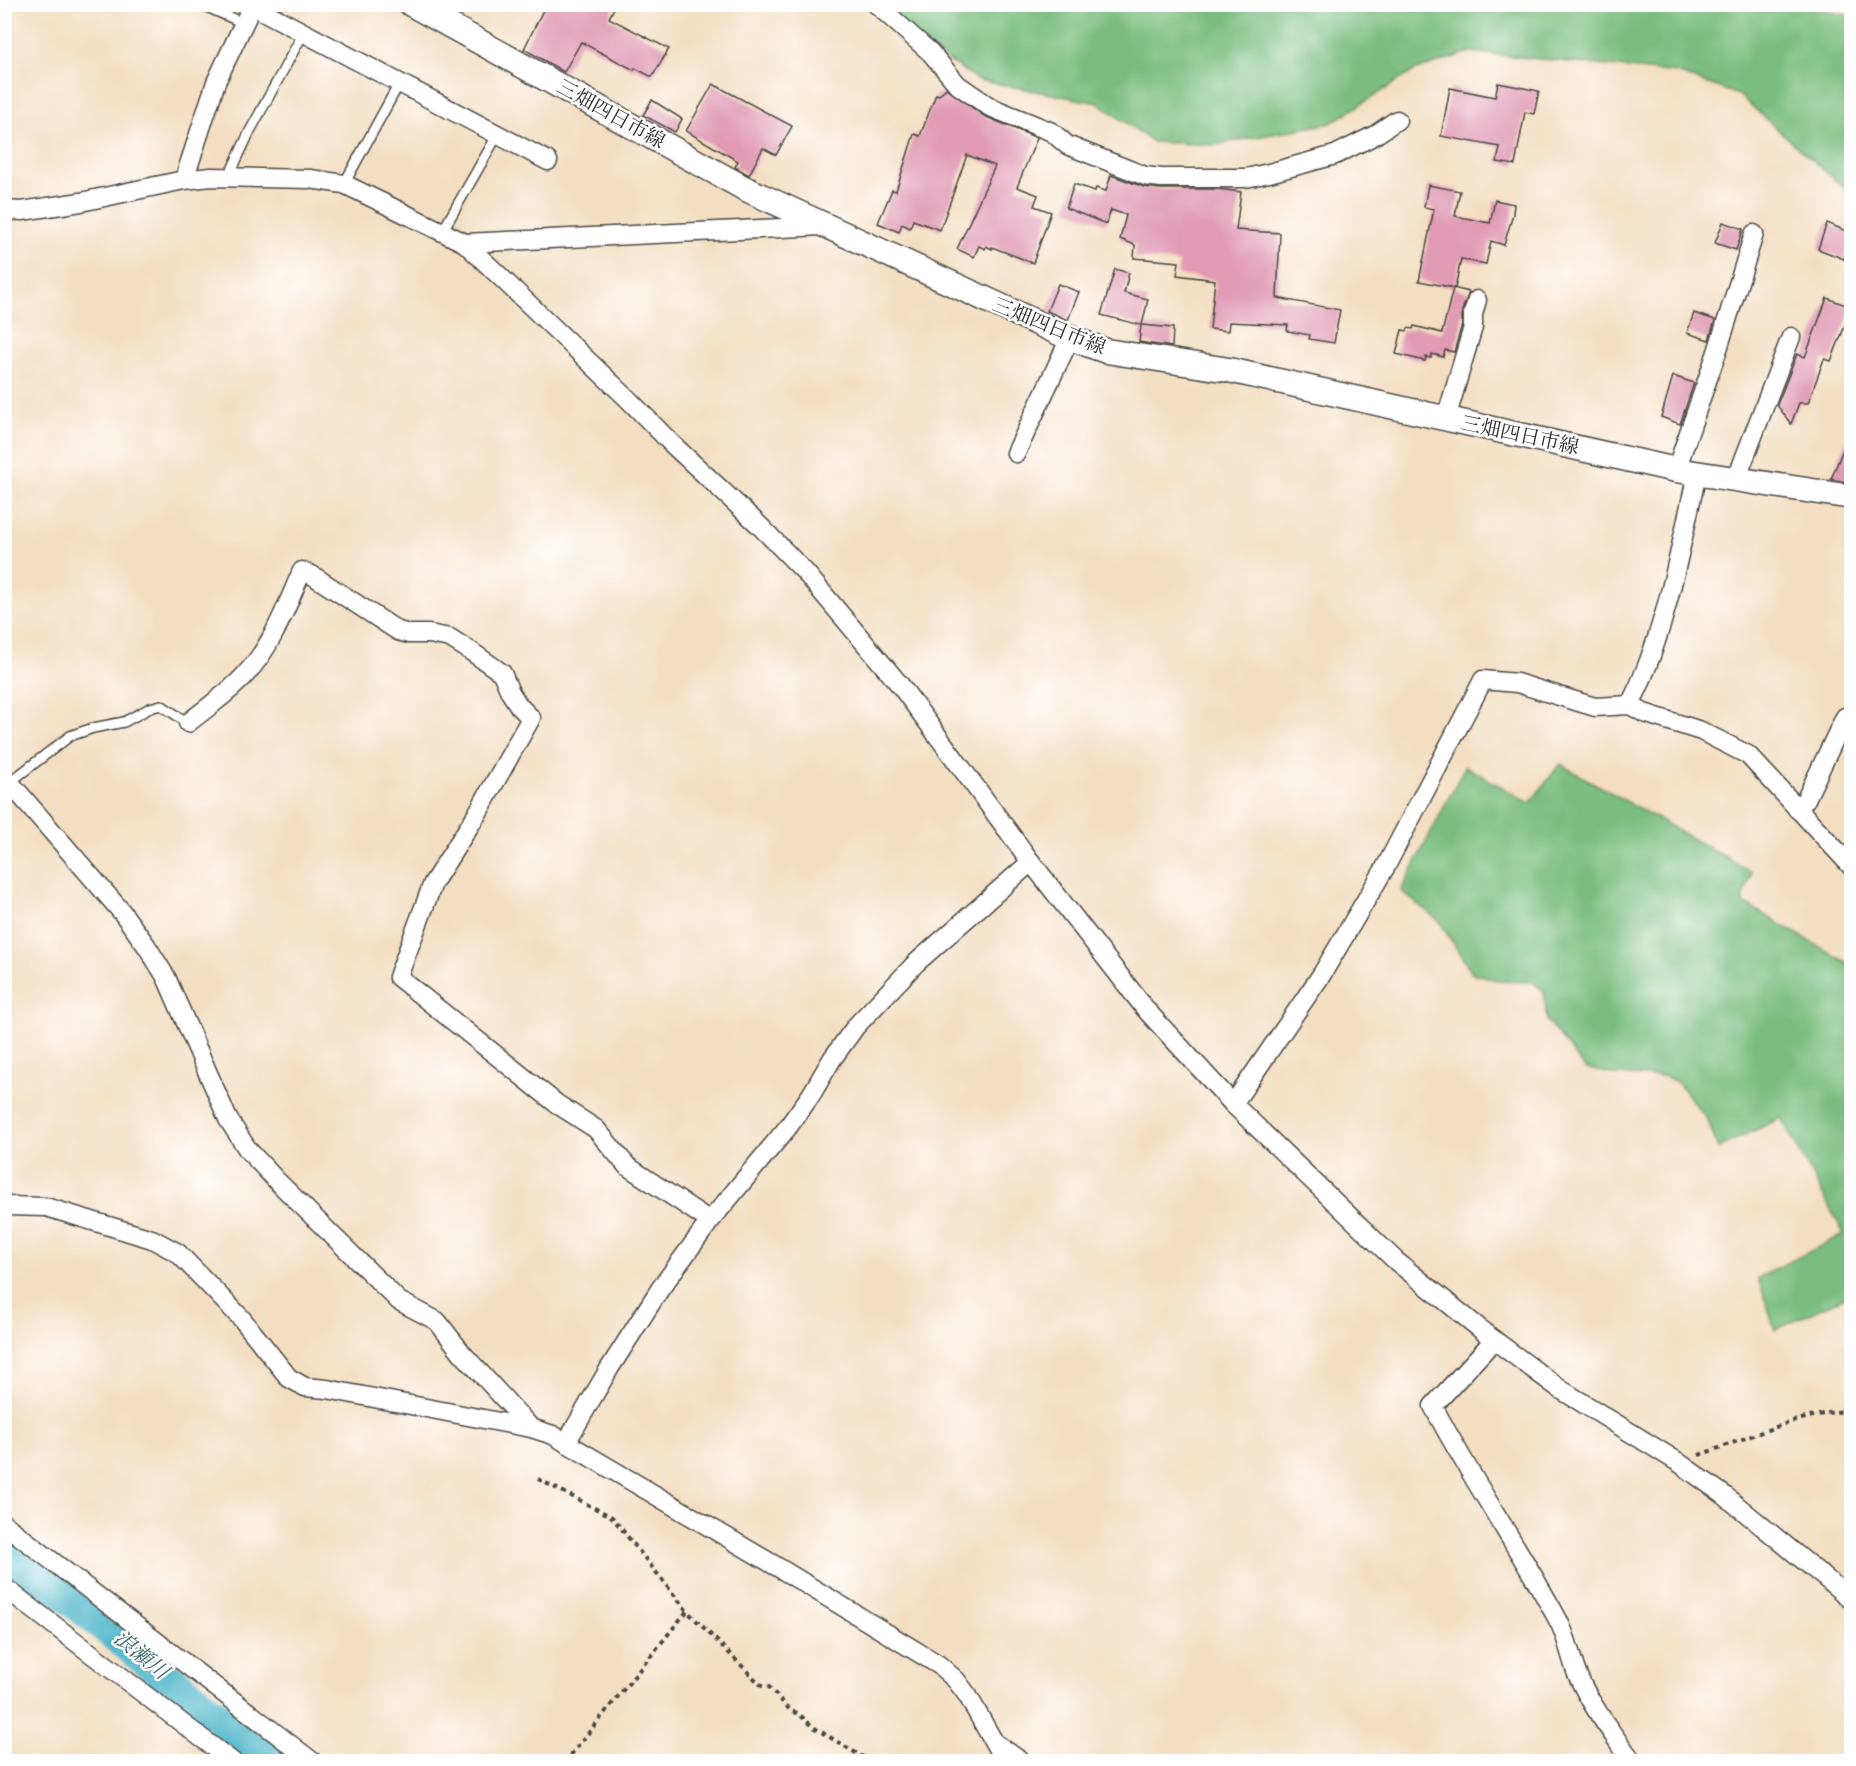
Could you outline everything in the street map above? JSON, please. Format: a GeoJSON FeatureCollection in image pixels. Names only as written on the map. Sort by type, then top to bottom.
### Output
{"type":"FeatureCollection","features":[{"type":"Feature","properties":{"kind":"main road","name":"三畑四日市線"},"geometry":{"type":"LineString","coordinates":[[411,4],[744,189],[1070,338],[1106,351],[1228,370],[1686,472],[1851,497]]}},
{"type":"Feature","properties":{"kind":"street"},"geometry":{"type":"LineString","coordinates":[[876,4],[931,53],[958,85],[990,107],[1052,132],[1067,145],[1145,176],[1246,178],[1269,173],[1335,155],[1375,135],[1397,120]]}},
{"type":"Feature","properties":{"kind":"street"},"geometry":{"type":"LineString","coordinates":[[184,180],[216,82],[253,5],[548,161]]}},
{"type":"Feature","properties":{"kind":"street"},"geometry":{"type":"LineString","coordinates":[[4,210],[22,211],[81,202],[184,180],[310,179],[344,184],[465,243],[805,572],[900,685],[1031,862],[1147,1011],[1233,1104],[1396,1261],[1494,1340],[1560,1389],[1678,1462],[1724,1495],[1851,1600]]}},
{"type":"Feature","properties":{"kind":"street"},"geometry":{"type":"LineString","coordinates":[[465,243],[823,226]]}},
{"type":"Feature","properties":{"kind":"street"},"geometry":{"type":"LineString","coordinates":[[1630,705],[1642,681],[1664,618],[1686,472],[1717,352],[1754,234]]}},
{"type":"Feature","properties":{"kind":"street"},"geometry":{"type":"LineString","coordinates":[[1446,419],[1473,327],[1473,314],[1477,300]]}},
{"type":"Feature","properties":{"kind":"street"},"geometry":{"type":"LineString","coordinates":[[1736,480],[1791,337]]}},
{"type":"Feature","properties":{"kind":"street"},"geometry":{"type":"LineString","coordinates":[[1016,453],[1070,338]]}},
{"type":"Feature","properties":{"kind":"street"},"geometry":{"type":"LineString","coordinates":[[188,723],[244,676],[270,641],[285,614],[302,570],[398,631],[450,638],[502,673],[514,699],[531,718],[477,814],[433,883],[398,977],[557,1104],[596,1130],[627,1166],[710,1221]]}},
{"type":"Feature","properties":{"kind":"street"},"geometry":{"type":"LineString","coordinates":[[1233,1104],[1322,974],[1385,868],[1483,680],[1517,683],[1595,707],[1630,705],[1644,713],[1701,731],[1748,755],[1851,867]]}},
{"type":"Feature","properties":{"kind":"street"},"geometry":{"type":"LineString","coordinates":[[1797,809],[1806,799],[1845,717]]}},
{"type":"Feature","properties":{"kind":"street"},"geometry":{"type":"LineString","coordinates":[[7,779],[121,911],[146,945],[166,977],[228,1119],[248,1150],[399,1301],[437,1321],[462,1353],[531,1428]]}},
{"type":"Feature","properties":{"kind":"street"},"geometry":{"type":"LineString","coordinates":[[566,1443],[609,1369],[660,1289],[710,1221],[774,1146],[856,1026],[916,963],[1031,862]]}},
{"type":"Feature","properties":{"kind":"street"},"geometry":{"type":"LineString","coordinates":[[4,1206],[46,1207],[152,1239],[178,1253],[242,1319],[289,1378],[305,1387],[327,1389],[531,1428],[553,1435],[782,1569],[939,1665],[956,1680],[1005,1761]]}},
{"type":"Feature","properties":{"kind":"street"},"geometry":{"type":"LineString","coordinates":[[1494,1340],[1433,1406],[1560,1622],[1574,1665],[1589,1698],[1634,1761]]}},
{"type":"Feature","properties":{"kind":"street"},"geometry":{"type":"LineString","coordinates":[[4,1524],[313,1761]]}},
{"type":"Feature","properties":{"kind":"street"},"geometry":{"type":"LineString","coordinates":[[4,1587],[233,1761]]}},
{"type":"Feature","properties":{"kind":"street"},"geometry":{"type":"LineString","coordinates":[[996,1744],[1022,1761]]}},
{"type":"Feature","properties":{"kind":"lane"},"geometry":{"type":"LineString","coordinates":[[201,4],[243,23]]}},
{"type":"Feature","properties":{"kind":"lane"},"geometry":{"type":"LineString","coordinates":[[228,178],[250,131],[304,32]]}},
{"type":"Feature","properties":{"kind":"lane"},"geometry":{"type":"LineString","coordinates":[[344,184],[400,82]]}},
{"type":"Feature","properties":{"kind":"lane"},"geometry":{"type":"LineString","coordinates":[[442,232],[498,134]]}},
{"type":"Feature","properties":{"kind":"lane"},"geometry":{"type":"LineString","coordinates":[[7,779],[70,736],[93,728],[124,722],[150,708],[161,705],[188,723]]}},
{"type":"Feature","properties":{"kind":"path"},"geometry":{"type":"LineString","coordinates":[[1678,1462],[1779,1426],[1823,1414],[1851,1411]]}},
{"type":"Feature","properties":{"kind":"path"},"geometry":{"type":"LineString","coordinates":[[538,1479],[612,1516],[687,1611],[762,1686],[769,1687],[790,1710],[799,1714],[813,1727],[871,1761]]}},
{"type":"Feature","properties":{"kind":"path"},"geometry":{"type":"LineString","coordinates":[[565,1761],[687,1611]]}},
{"type":"Feature","properties":{"kind":"green space"},"geometry":{"type":"Polygon","coordinates":[[[887,5],[1801,5],[1851,16],[1851,194],[1739,95],[1677,73],[1470,52],[1414,71],[1331,123],[1214,145],[1153,142],[1098,103],[978,80],[899,28],[887,5]]]}},
{"type":"Feature","properties":{"kind":"green space"},"geometry":{"type":"Polygon","coordinates":[[[1560,764],[1752,872],[1742,902],[1851,965],[1851,1294],[1775,1330],[1758,1278],[1844,1234],[1781,1118],[1718,1148],[1707,1119],[1677,1082],[1663,1076],[1616,1075],[1585,1068],[1547,1021],[1544,991],[1532,982],[1501,981],[1472,973],[1440,922],[1401,891],[1465,766],[1530,803],[1560,764]]]}},
{"type":"Feature","properties":{"kind":"building"},"geometry":{"type":"Polygon","coordinates":[[[546,4],[616,4],[609,18],[669,49],[652,77],[581,42],[564,72],[524,49],[546,4]]]}},
{"type":"Feature","properties":{"kind":"building"},"geometry":{"type":"Polygon","coordinates":[[[1498,83],[1539,91],[1534,114],[1525,112],[1515,165],[1497,162],[1500,147],[1441,136],[1450,88],[1495,97],[1498,83]]]}},
{"type":"Feature","properties":{"kind":"building"},"geometry":{"type":"Polygon","coordinates":[[[713,84],[792,126],[776,155],[763,148],[749,175],[735,167],[738,161],[686,131],[713,84]]]}},
{"type":"Feature","properties":{"kind":"building"},"geometry":{"type":"Polygon","coordinates":[[[946,88],[984,116],[1037,138],[1017,187],[1038,195],[1034,206],[1051,212],[1033,263],[992,247],[992,249],[986,246],[985,249],[979,246],[974,257],[957,249],[995,166],[967,155],[940,230],[913,220],[910,228],[902,224],[899,232],[878,223],[892,190],[896,191],[914,134],[920,136],[936,94],[939,95],[946,88]]]}},
{"type":"Feature","properties":{"kind":"building"},"geometry":{"type":"Polygon","coordinates":[[[652,100],[682,119],[675,132],[643,115],[652,100]]]}},
{"type":"Feature","properties":{"kind":"building"},"geometry":{"type":"Polygon","coordinates":[[[1111,175],[1144,187],[1218,189],[1241,192],[1236,230],[1280,233],[1277,298],[1340,310],[1334,343],[1309,339],[1310,335],[1287,331],[1288,325],[1229,322],[1228,331],[1210,329],[1215,280],[1177,275],[1179,262],[1134,258],[1135,245],[1120,239],[1126,215],[1111,210],[1106,224],[1066,208],[1074,184],[1095,191],[1096,188],[1106,191],[1111,175]]]}},
{"type":"Feature","properties":{"kind":"building"},"geometry":{"type":"Polygon","coordinates":[[[1428,185],[1460,191],[1455,216],[1490,223],[1495,200],[1514,204],[1504,245],[1491,241],[1486,264],[1461,259],[1455,288],[1419,281],[1434,209],[1424,207],[1428,185]]]}},
{"type":"Feature","properties":{"kind":"building"},"geometry":{"type":"Polygon","coordinates":[[[1723,222],[1743,229],[1736,250],[1715,243],[1723,222]]]}},
{"type":"Feature","properties":{"kind":"building"},"geometry":{"type":"Polygon","coordinates":[[[1827,223],[1851,233],[1851,255],[1846,253],[1844,259],[1818,249],[1827,223]]]}},
{"type":"Feature","properties":{"kind":"building"},"geometry":{"type":"Polygon","coordinates":[[[1115,269],[1129,273],[1124,293],[1148,299],[1142,325],[1173,328],[1172,347],[1139,342],[1141,325],[1101,315],[1115,269]]]}},
{"type":"Feature","properties":{"kind":"building"},"geometry":{"type":"Polygon","coordinates":[[[1058,284],[1079,292],[1068,320],[1047,311],[1058,284]]]}},
{"type":"Feature","properties":{"kind":"building"},"geometry":{"type":"Polygon","coordinates":[[[1453,288],[1469,292],[1462,311],[1462,325],[1454,352],[1445,350],[1443,357],[1432,354],[1431,358],[1426,357],[1425,361],[1396,354],[1402,330],[1413,329],[1414,326],[1442,333],[1453,288]]]}},
{"type":"Feature","properties":{"kind":"building"},"geometry":{"type":"Polygon","coordinates":[[[1827,298],[1851,307],[1851,310],[1831,361],[1824,359],[1808,403],[1799,403],[1791,424],[1777,405],[1797,354],[1805,357],[1827,298]]]}},
{"type":"Feature","properties":{"kind":"building"},"geometry":{"type":"Polygon","coordinates":[[[1694,313],[1715,320],[1709,340],[1687,333],[1694,313]]]}},
{"type":"Feature","properties":{"kind":"building"},"geometry":{"type":"Polygon","coordinates":[[[1673,376],[1694,383],[1680,424],[1661,417],[1673,376]]]}},
{"type":"Feature","properties":{"kind":"building"},"geometry":{"type":"Polygon","coordinates":[[[1851,430],[1851,468],[1846,482],[1831,479],[1851,430]]]}},
{"type":"Feature","properties":{"kind":"waterway","name":"浪瀬川"},"geometry":{"type":"LineString","coordinates":[[4,1556],[24,1572],[50,1582],[273,1762]]}}]}
